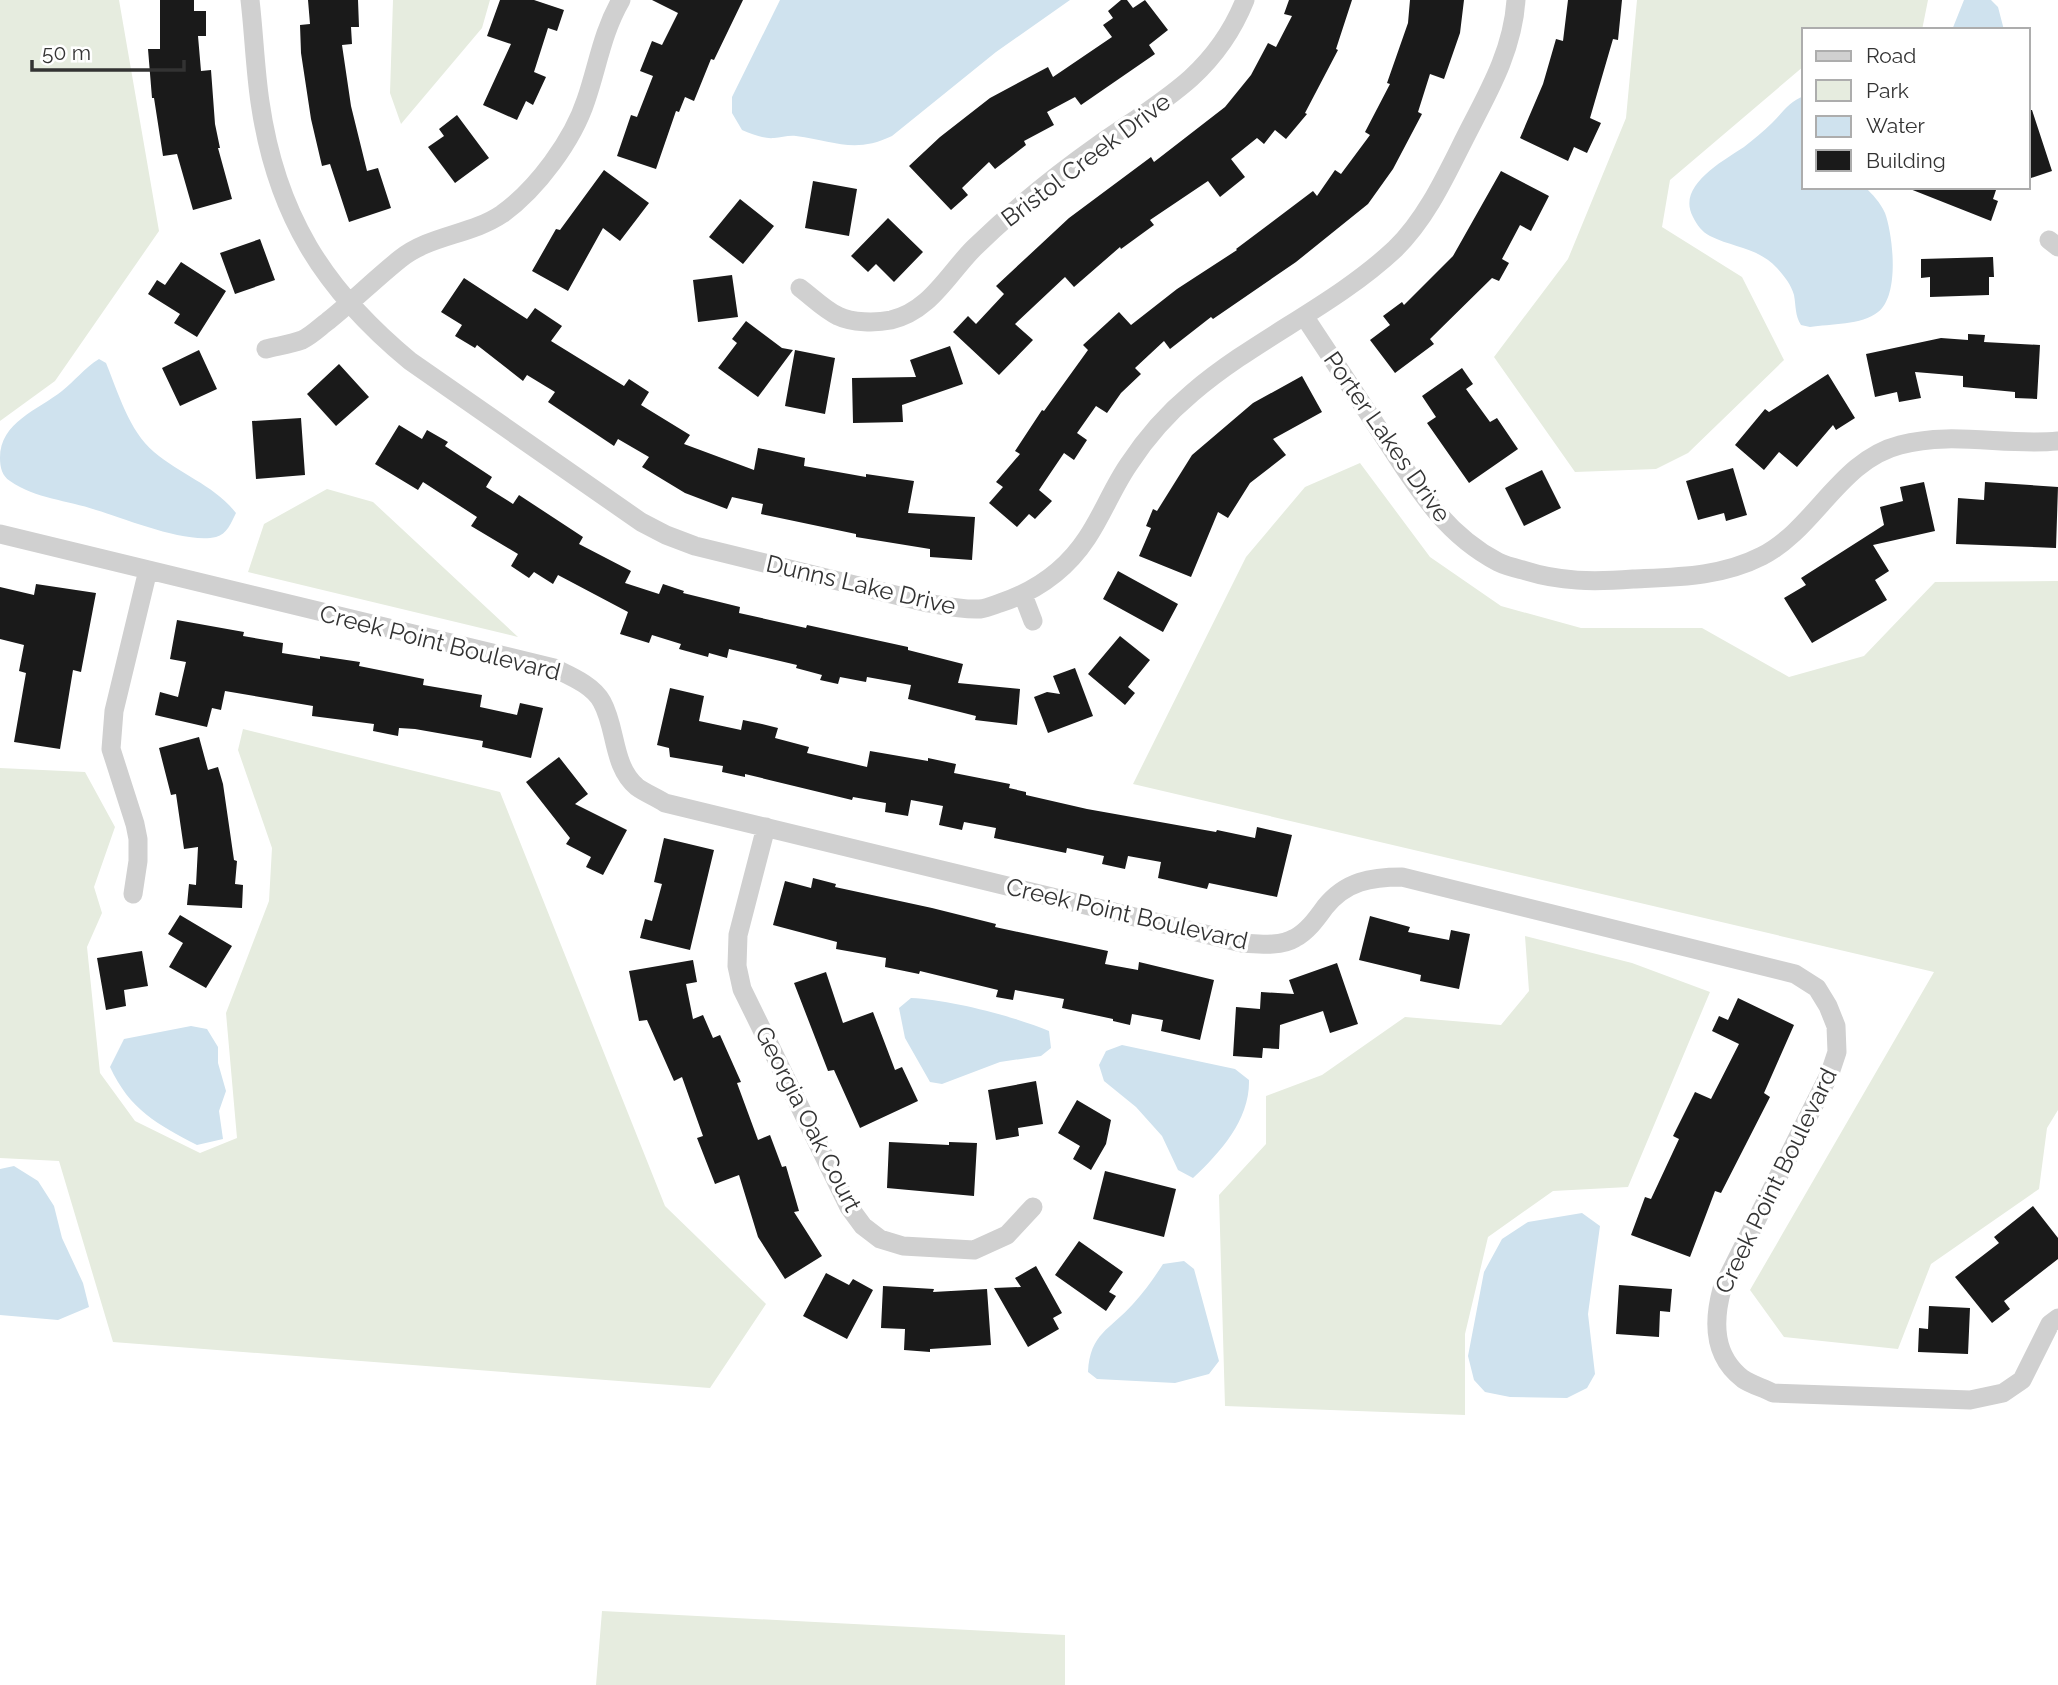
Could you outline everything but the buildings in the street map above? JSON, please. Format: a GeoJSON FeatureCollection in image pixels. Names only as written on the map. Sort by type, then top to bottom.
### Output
{"type":"FeatureCollection","features":[{"type":"Feature","properties":{"kind":"street","name":"Dunns Lake Drive"},"geometry":{"type":"LineString","coordinates":[[250,0],[260,102],[285,201],[305,244],[326,275],[381,337],[641,522],[666,535],[708,549],[928,603],[984,609],[1023,595],[1058,572],[1086,539],[1128,464],[1163,421],[1191,393],[1243,354],[1368,271],[1396,248],[1417,224],[1438,190],[1494,81],[1506,53],[1516,0]]}},
{"type":"Feature","properties":{"kind":"street"},"geometry":{"type":"LineString","coordinates":[[266,349],[304,339],[403,256],[428,243],[472,229],[501,214],[529,191],[570,136],[586,100],[598,53],[621,0]]}},
{"type":"Feature","properties":{"kind":"street","name":"Bristol Creek Drive"},"geometry":{"type":"LineString","coordinates":[[800,288],[839,317],[866,322],[891,320],[918,308],[940,290],[972,250],[1035,193],[1097,146],[1163,102],[1192,77],[1218,50],[1245,0]]}},
{"type":"Feature","properties":{"kind":"street","name":"Porter Lakes Drive"},"geometry":{"type":"LineString","coordinates":[[1304,316],[1433,510],[1461,538],[1500,563],[1550,579],[1588,582],[1691,576],[1736,567],[1763,555],[1789,537],[1842,481],[1868,460],[1898,445],[1956,438],[2039,443],[2058,441]]}},
{"type":"Feature","properties":{"kind":"street","name":"Creek Point Boulevard"},"geometry":{"type":"LineString","coordinates":[[0,534],[554,668],[578,680],[601,700],[609,719],[620,763],[636,786],[665,803],[1242,943],[1268,945],[1294,939],[1312,925],[1331,900],[1352,884],[1376,877],[1402,877],[1795,974],[1817,988],[1828,1006],[1836,1026],[1837,1052],[1830,1073],[1722,1289],[1715,1314],[1717,1340],[1729,1364],[1744,1379],[1773,1393],[1970,1399],[2003,1392],[2022,1380],[2050,1324],[2058,1318]]}},
{"type":"Feature","properties":{"kind":"street"},"geometry":{"type":"LineString","coordinates":[[133,894],[138,839],[111,749],[114,711],[148,570]]}},
{"type":"Feature","properties":{"kind":"street"},"geometry":{"type":"LineString","coordinates":[[1023,595],[1033,621]]}},
{"type":"Feature","properties":{"kind":"street","name":"Georgia Oak Court"},"geometry":{"type":"LineString","coordinates":[[766,827],[738,935],[737,966],[742,989],[849,1207],[863,1226],[880,1238],[903,1246],[974,1250],[1007,1235],[1033,1207]]}},
{"type":"Feature","properties":{"kind":"green space"},"geometry":{"type":"Polygon","coordinates":[[[0,0],[119,0],[159,231],[55,381],[0,421],[0,0]]]}},
{"type":"Feature","properties":{"kind":"green space"},"geometry":{"type":"Polygon","coordinates":[[[393,0],[490,0],[482,28],[401,124],[390,93],[393,0]]]}},
{"type":"Feature","properties":{"kind":"green space"},"geometry":{"type":"Polygon","coordinates":[[[1637,0],[1928,0],[1922,28],[1802,28],[1802,68],[1670,180],[1662,227],[1742,277],[1784,360],[1688,453],[1656,469],[1575,472],[1494,357],[1568,259],[1626,118],[1637,0]]]}},
{"type":"Feature","properties":{"kind":"green space"},"geometry":{"type":"Polygon","coordinates":[[[1360,463],[1430,557],[1501,606],[1581,628],[1702,628],[1789,677],[1864,656],[1935,582],[2058,581],[2058,1110],[2047,1128],[2039,1189],[1931,1264],[1898,1349],[1784,1337],[1750,1290],[1934,972],[1133,784],[1246,557],[1305,487],[1360,463]]]}},
{"type":"Feature","properties":{"kind":"green space"},"geometry":{"type":"Polygon","coordinates":[[[327,489],[373,502],[518,637],[248,572],[264,524],[327,489]]]}},
{"type":"Feature","properties":{"kind":"green space"},"geometry":{"type":"Polygon","coordinates":[[[243,729],[500,792],[665,1206],[766,1304],[710,1388],[113,1342],[59,1161],[0,1158],[0,768],[85,772],[115,827],[94,887],[102,913],[87,947],[100,1073],[135,1121],[200,1153],[237,1138],[226,1013],[269,901],[272,848],[238,750],[243,729]]]}},
{"type":"Feature","properties":{"kind":"green space"},"geometry":{"type":"Polygon","coordinates":[[[1525,936],[1632,963],[1710,992],[1628,1187],[1553,1191],[1488,1237],[1465,1334],[1465,1415],[1225,1406],[1219,1195],[1266,1144],[1266,1096],[1322,1075],[1405,1017],[1501,1025],[1529,991],[1525,936]]]}},
{"type":"Feature","properties":{"kind":"green space"},"geometry":{"type":"Polygon","coordinates":[[[602,1611],[1065,1635],[1065,1685],[596,1685],[602,1611]]]}},
{"type":"Feature","properties":{"kind":"water"},"geometry":{"type":"Polygon","coordinates":[[[780,0],[1070,0],[996,52],[892,136],[867,144],[844,145],[796,136],[762,137],[742,130],[732,113],[732,97],[780,0]]]}},
{"type":"Feature","properties":{"kind":"water"},"geometry":{"type":"Polygon","coordinates":[[[1964,0],[1991,0],[1998,7],[2003,28],[1953,28],[1964,0]]]}},
{"type":"Feature","properties":{"kind":"water"},"geometry":{"type":"Polygon","coordinates":[[[1802,97],[1802,189],[1867,189],[1881,205],[1888,223],[1893,264],[1890,292],[1878,312],[1855,322],[1810,327],[1801,325],[1793,291],[1777,268],[1753,252],[1707,234],[1696,223],[1689,206],[1696,185],[1704,176],[1744,147],[1802,97]]]}},
{"type":"Feature","properties":{"kind":"water"},"geometry":{"type":"Polygon","coordinates":[[[99,359],[106,363],[125,410],[145,443],[164,460],[208,487],[236,513],[223,533],[216,537],[203,538],[173,534],[41,495],[20,487],[5,477],[0,458],[6,435],[13,426],[62,391],[99,359]]]}},
{"type":"Feature","properties":{"kind":"water"},"geometry":{"type":"Polygon","coordinates":[[[911,998],[963,1005],[1034,1025],[1049,1031],[1051,1048],[1041,1056],[1000,1062],[942,1084],[930,1082],[905,1038],[899,1008],[911,998]]]}},
{"type":"Feature","properties":{"kind":"water"},"geometry":{"type":"Polygon","coordinates":[[[191,1026],[207,1029],[218,1047],[218,1063],[226,1091],[219,1111],[223,1139],[197,1145],[146,1114],[126,1094],[110,1067],[124,1039],[191,1026]]]}},
{"type":"Feature","properties":{"kind":"water"},"geometry":{"type":"Polygon","coordinates":[[[1122,1045],[1235,1069],[1249,1080],[1245,1108],[1232,1134],[1193,1178],[1178,1170],[1162,1136],[1136,1107],[1104,1081],[1099,1065],[1106,1051],[1122,1045]]]}},
{"type":"Feature","properties":{"kind":"water"},"geometry":{"type":"Polygon","coordinates":[[[14,1166],[38,1181],[54,1206],[62,1238],[83,1283],[89,1307],[58,1320],[0,1315],[0,1169],[14,1166]]]}},
{"type":"Feature","properties":{"kind":"water"},"geometry":{"type":"Polygon","coordinates":[[[1582,1213],[1600,1226],[1588,1314],[1595,1374],[1587,1388],[1567,1398],[1510,1397],[1485,1392],[1474,1380],[1468,1356],[1484,1272],[1502,1239],[1528,1222],[1582,1213]]]}},
{"type":"Feature","properties":{"kind":"water"},"geometry":{"type":"Polygon","coordinates":[[[1184,1261],[1194,1269],[1219,1361],[1209,1374],[1175,1383],[1097,1379],[1088,1372],[1093,1349],[1103,1333],[1125,1313],[1163,1264],[1184,1261]]]}}]}
